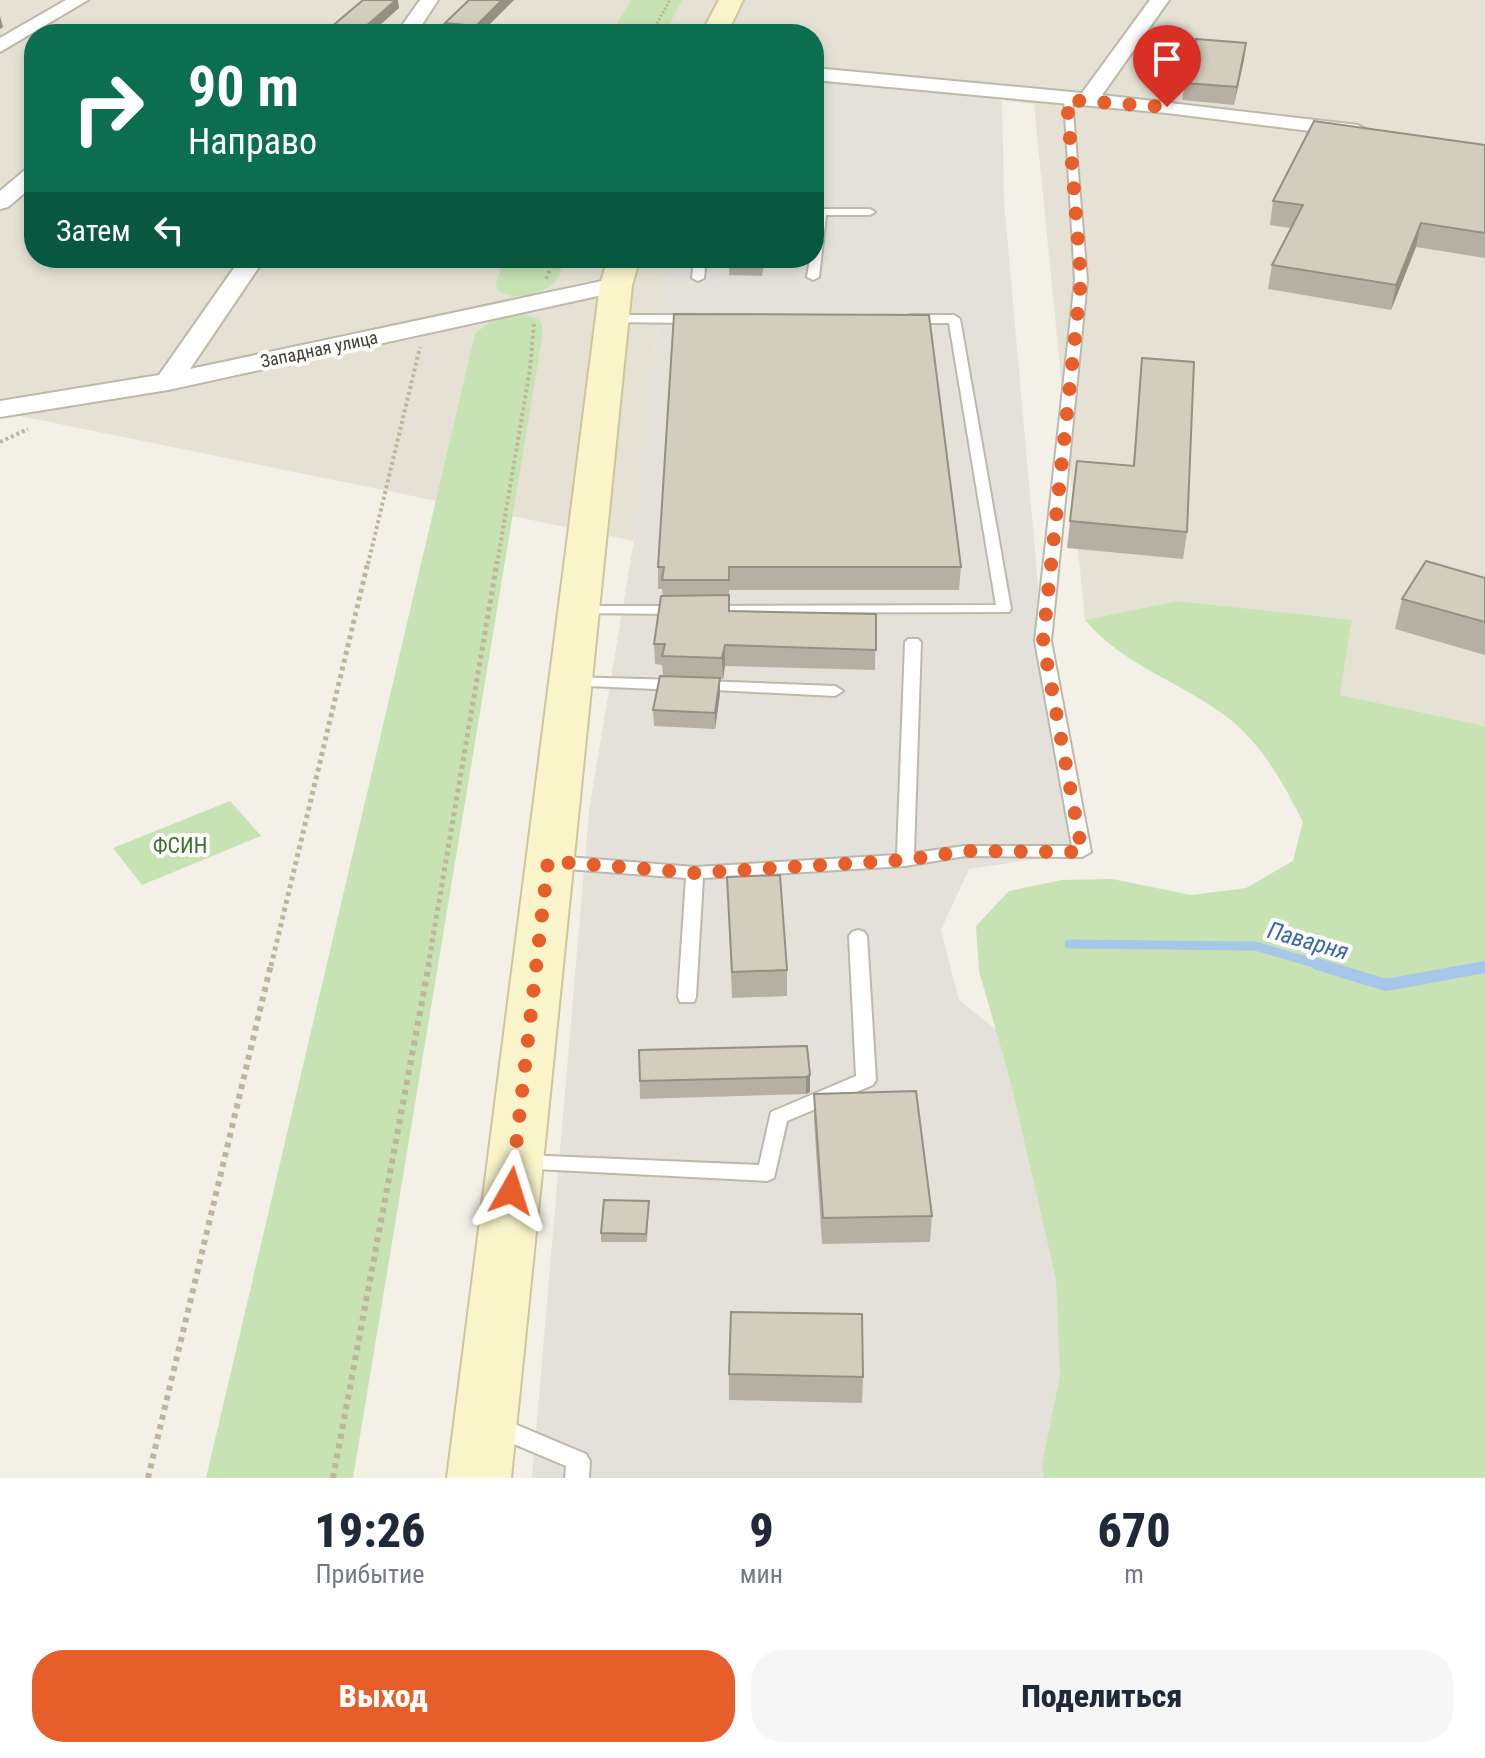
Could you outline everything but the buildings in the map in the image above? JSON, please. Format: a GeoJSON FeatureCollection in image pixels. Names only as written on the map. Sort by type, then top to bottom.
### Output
{"type":"FeatureCollection","features":[{"type":"Feature","properties":{"kind":"street"},"geometry":{"type":"LineString","coordinates":[[38,24],[79,0]]}},
{"type":"Feature","properties":{"kind":"street"},"geometry":{"type":"LineString","coordinates":[[413,24],[429,0]]}},
{"type":"Feature","properties":{"kind":"street"},"geometry":{"type":"LineString","coordinates":[[719,24],[731,0]]}},
{"type":"Feature","properties":{"kind":"street"},"geometry":{"type":"LineString","coordinates":[[1077,101],[1160,0]]}},
{"type":"Feature","properties":{"kind":"street"},"geometry":{"type":"LineString","coordinates":[[0,46],[24,32]]}},
{"type":"Feature","properties":{"kind":"street"},"geometry":{"type":"LineString","coordinates":[[824,75],[1167,107],[1379,134]]}},
{"type":"Feature","properties":{"kind":"street"},"geometry":{"type":"LineString","coordinates":[[0,202],[24,182]]}},
{"type":"Feature","properties":{"kind":"street"},"geometry":{"type":"LineString","coordinates":[[168,382],[246,268]]}},
{"type":"Feature","properties":{"kind":"street"},"geometry":{"type":"LineString","coordinates":[[479,1478],[576,610],[617,287]]}},
{"type":"Feature","properties":{"kind":"street","name":"Западная улица"},"geometry":{"type":"LineString","coordinates":[[0,409],[168,382],[617,287]]}},
{"type":"Feature","properties":{"kind":"lane"},"geometry":{"type":"LineString","coordinates":[[548,861],[695,873],[905,860],[965,851],[1082,852],[1043,641],[1081,280],[1077,101]]}},
{"type":"Feature","properties":{"kind":"lane"},"geometry":{"type":"LineString","coordinates":[[824,212],[870,212]]}},
{"type":"Feature","properties":{"kind":"lane"},"geometry":{"type":"LineString","coordinates":[[698,278],[699,268]]}},
{"type":"Feature","properties":{"kind":"lane"},"geometry":{"type":"LineString","coordinates":[[813,277],[814,268]]}},
{"type":"Feature","properties":{"kind":"lane"},"geometry":{"type":"LineString","coordinates":[[617,287],[705,319]]}},
{"type":"Feature","properties":{"kind":"lane"},"geometry":{"type":"LineString","coordinates":[[576,610],[1004,609],[954,319],[892,319]]}},
{"type":"Feature","properties":{"kind":"lane"},"geometry":{"type":"LineString","coordinates":[[905,860],[913,642]]}},
{"type":"Feature","properties":{"kind":"lane"},"geometry":{"type":"LineString","coordinates":[[568,681],[835,691]]}},
{"type":"Feature","properties":{"kind":"lane"},"geometry":{"type":"LineString","coordinates":[[687,997],[695,873]]}},
{"type":"Feature","properties":{"kind":"lane"},"geometry":{"type":"LineString","coordinates":[[514,1163],[767,1173],[778,1117],[866,1080],[858,936]]}},
{"type":"Feature","properties":{"kind":"lane"},"geometry":{"type":"LineString","coordinates":[[485,1422],[578,1461],[577,1478]]}},
{"type":"Feature","properties":{"kind":"path"},"geometry":{"type":"LineString","coordinates":[[657,24],[670,0]]}},
{"type":"Feature","properties":{"kind":"path"},"geometry":{"type":"LineString","coordinates":[[333,1478],[408,1085],[487,604],[530,369],[536,302],[551,268]]}},
{"type":"Feature","properties":{"kind":"path"},"geometry":{"type":"LineString","coordinates":[[148,1478],[425,326]]}},
{"type":"Feature","properties":{"kind":"shaded area"},"geometry":{"type":"Polygon","coordinates":[[[0,0],[1485,0],[1485,726],[1340,695],[1352,621],[1177,601],[1085,620],[1034,104],[824,80],[824,24],[24,24],[24,268],[664,268],[634,541],[0,412],[0,0]]]}},
{"type":"Feature","properties":{"kind":"shaded area"},"geometry":{"type":"Polygon","coordinates":[[[824,80],[1002,100],[1004,201],[1043,641],[1082,852],[969,869],[941,930],[959,1000],[1166,1165],[1184,1478],[532,1478],[589,811],[634,540],[664,268],[824,268],[824,80]]]}},
{"type":"Feature","properties":{"kind":"shaded area"},"geometry":{"type":"Polygon","coordinates":[[[669,268],[726,268],[724,283],[667,282],[669,268]]]}},
{"type":"Feature","properties":{"kind":"green space"},"geometry":{"type":"Polygon","coordinates":[[[631,0],[682,0],[669,24],[617,24],[631,0]]]}},
{"type":"Feature","properties":{"kind":"green space"},"geometry":{"type":"Polygon","coordinates":[[[501,268],[561,268],[554,283],[526,296],[503,293],[497,290],[501,268]]]}},
{"type":"Feature","properties":{"kind":"green space"},"geometry":{"type":"Polygon","coordinates":[[[522,314],[540,320],[543,332],[353,1478],[206,1478],[475,334],[492,320],[522,314]]]}},
{"type":"Feature","properties":{"kind":"green space"},"geometry":{"type":"Polygon","coordinates":[[[1177,601],[1352,620],[1340,695],[1485,726],[1485,1478],[1044,1478],[1042,1465],[1060,1376],[1056,1279],[1010,1079],[979,971],[976,926],[1009,891],[1062,880],[1112,879],[1191,895],[1246,888],[1293,861],[1303,822],[1271,765],[1240,728],[1209,704],[1117,650],[1085,620],[1177,601]]]}},
{"type":"Feature","properties":{"kind":"green space","name":"ФСИН"},"geometry":{"type":"Polygon","coordinates":[[[230,801],[261,836],[142,885],[113,848],[230,801]]]}},
{"type":"Feature","properties":{"kind":"waterway","name":"Паварня"},"geometry":{"type":"LineString","coordinates":[[1069,944],[1255,946],[1324,966]]}},
{"type":"Feature","properties":{"kind":"waterway","name":"Паварня"},"geometry":{"type":"LineString","coordinates":[[1317,964],[1386,985],[1485,967]]}},
{"type":"Feature","properties":{"kind":"route"},"geometry":{"type":"LineString","coordinates":[[511,1191],[548,861],[695,873],[905,860],[965,851],[1082,852],[1043,641],[1081,280],[1067,100],[1167,107]]}}]}
